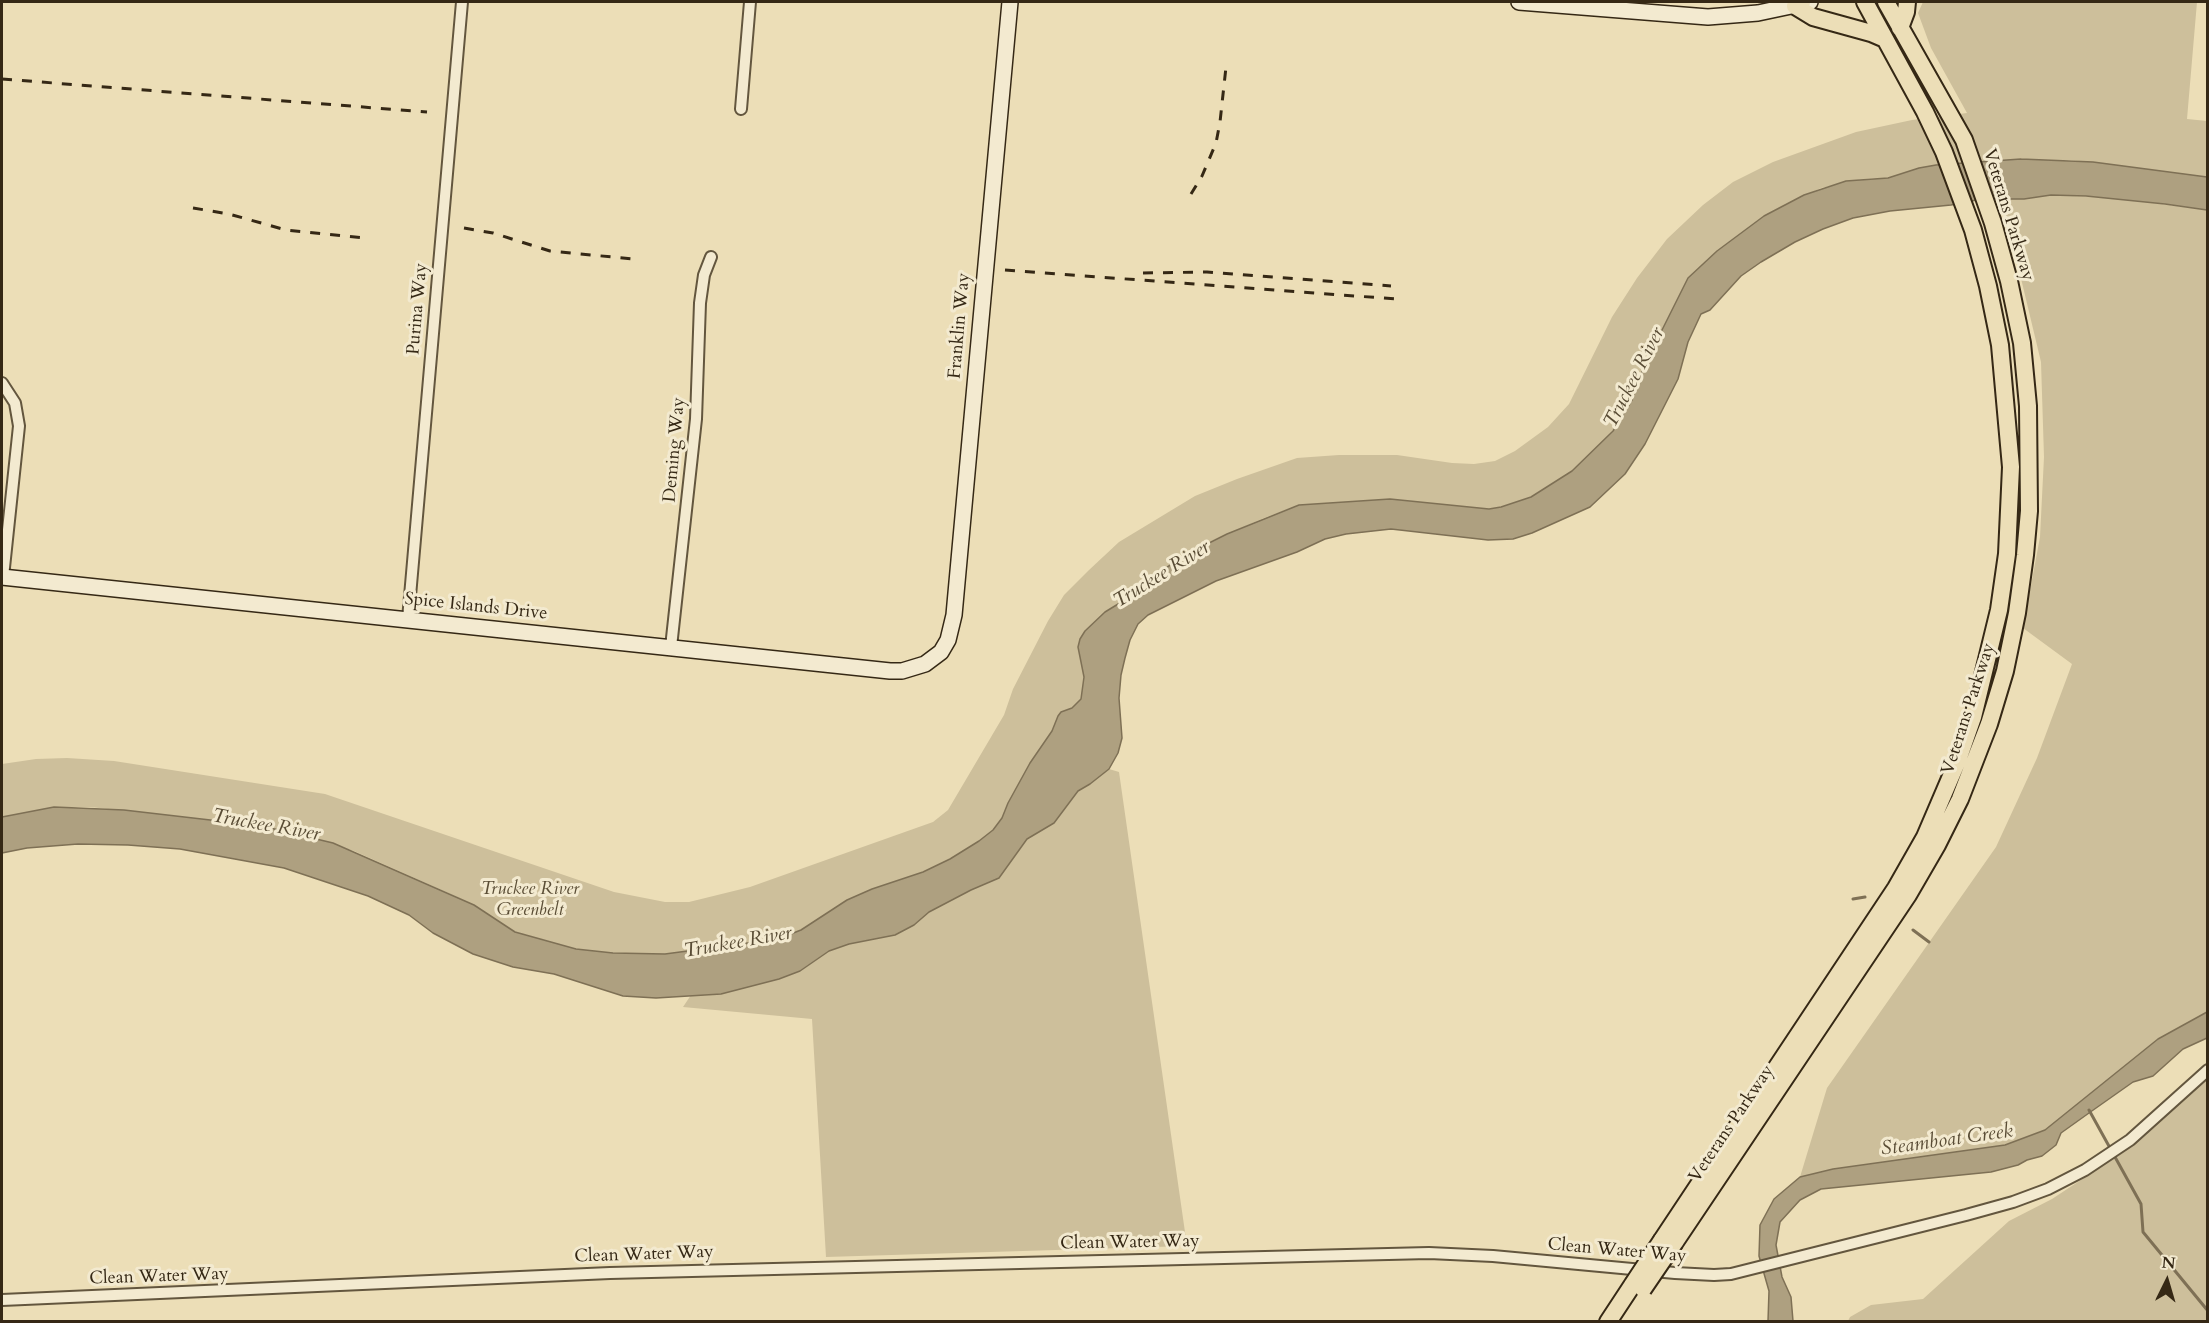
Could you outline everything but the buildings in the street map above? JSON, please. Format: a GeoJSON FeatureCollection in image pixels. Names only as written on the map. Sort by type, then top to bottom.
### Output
{"type":"FeatureCollection","features":[{"type":"Feature","properties":{"kind":"main road","name":"Veterans Parkway"},"geometry":{"type":"LineString","coordinates":[[1669,1241],[1890,897],[1925,837],[1958,760],[1973,717],[1987,668],[1999,610],[2010,511],[2011,466],[2000,345],[1988,286],[1958,185],[1930,122],[1865,2]]}},
{"type":"Feature","properties":{"kind":"main road","name":"Veterans Parkway"},"geometry":{"type":"LineString","coordinates":[[1608,1322],[1638,1287],[1914,885],[1960,799],[1989,723],[2005,671],[2017,613],[2029,511],[2028,406],[2022,343],[2009,281],[1964,140],[1886,2]]}},
{"type":"Feature","properties":{"kind":"main road"},"geometry":{"type":"LineString","coordinates":[[1900,28],[1907,2]]}},
{"type":"Feature","properties":{"kind":"main road"},"geometry":{"type":"LineString","coordinates":[[1803,3],[1814,17],[1885,39]]}},
{"type":"Feature","properties":{"kind":"main road","name":"Veterans Parkway"},"geometry":{"type":"LineString","coordinates":[[1622,1322],[1638,1287]]}},
{"type":"Feature","properties":{"kind":"street","name":"Purina Way"},"geometry":{"type":"LineString","coordinates":[[408,620],[462,2]]}},
{"type":"Feature","properties":{"kind":"street"},"geometry":{"type":"LineString","coordinates":[[741,109],[750,2]]}},
{"type":"Feature","properties":{"kind":"street","name":"Franklin Way"},"geometry":{"type":"LineString","coordinates":[[941,652],[948,640],[954,615],[1010,2]]}},
{"type":"Feature","properties":{"kind":"street"},"geometry":{"type":"LineString","coordinates":[[1519,2],[1708,17],[1758,14],[1803,3]]}},
{"type":"Feature","properties":{"kind":"street","name":"Deming Way"},"geometry":{"type":"LineString","coordinates":[[671,647],[696,428],[700,303],[704,275],[711,257]]}},
{"type":"Feature","properties":{"kind":"street"},"geometry":{"type":"LineString","coordinates":[[2,383],[15,403],[19,426],[2,577]]}},
{"type":"Feature","properties":{"kind":"street","name":"Spice Islands Drive"},"geometry":{"type":"LineString","coordinates":[[2,577],[902,671],[925,664],[941,652]]}},
{"type":"Feature","properties":{"kind":"street","name":"Clean Water Way"},"geometry":{"type":"LineString","coordinates":[[2,1300],[610,1273],[1429,1253],[1493,1256],[1699,1274],[1731,1274],[1966,1215],[2013,1202],[2048,1189],[2085,1170],[2130,1140],[2208,1070]]}},
{"type":"Feature","properties":{"kind":"green space","name":"Truckee River Greenbelt"},"geometry":{"type":"Polygon","coordinates":[[[1923,2],[2197,2],[2187,119],[2207,121],[2207,177],[2071,160],[1997,160],[1919,168],[1888,178],[1863,179],[1821,188],[1764,216],[1717,251],[1688,278],[1650,354],[1621,421],[1572,471],[1531,497],[1489,509],[1390,499],[1299,505],[1264,518],[1189,553],[1155,575],[1129,598],[1105,612],[1085,631],[1080,639],[1084,677],[1081,699],[1072,708],[1058,716],[1052,731],[1030,763],[1002,818],[993,830],[950,859],[923,872],[847,900],[801,930],[778,939],[757,943],[665,954],[613,953],[576,949],[515,932],[474,905],[446,892],[354,851],[303,835],[243,824],[90,807],[54,807],[2,817],[2,764],[36,759],[67,758],[114,761],[325,794],[614,892],[665,902],[689,902],[750,887],[933,822],[948,810],[1004,715],[1013,689],[1064,595],[1119,542],[1195,496],[1297,458],[1397,455],[1474,464],[1495,461],[1515,451],[1548,427],[1569,404],[1612,317],[1637,278],[1667,239],[1703,205],[1733,182],[1773,162],[1856,132],[1912,120],[1967,113],[1931,48],[1918,13],[1923,2]]]}},
{"type":"Feature","properties":{"kind":"green space"},"geometry":{"type":"Polygon","coordinates":[[[2051,195],[2117,198],[2207,210],[2207,1012],[2158,1039],[2045,1130],[2005,1145],[1833,1169],[1800,1177],[1827,1088],[1996,847],[2037,758],[2072,664],[2023,628],[2040,537],[2044,457],[2041,362],[2002,199],[2051,195]]]}},
{"type":"Feature","properties":{"kind":"green space"},"geometry":{"type":"Polygon","coordinates":[[[1109,769],[1119,772],[1187,1246],[826,1257],[812,1019],[683,1007],[691,995],[721,994],[779,979],[800,971],[829,951],[849,944],[895,935],[914,925],[929,912],[999,878],[1027,839],[1054,823],[1078,791],[1109,769]]]}},
{"type":"Feature","properties":{"kind":"green space"},"geometry":{"type":"Polygon","coordinates":[[[2207,1079],[2207,1321],[1848,1321],[1850,1317],[1871,1305],[1923,1299],[2009,1221],[2052,1199],[2125,1151],[2207,1079]]]}},
{"type":"Feature","properties":{"kind":"water","name":"Truckee River"},"geometry":{"type":"Polygon","coordinates":[[[2021,159],[2093,162],[2207,177],[2207,210],[2086,196],[2051,195],[2024,199],[1982,199],[1853,218],[1795,242],[1741,276],[1710,310],[1701,314],[1688,342],[1678,379],[1645,444],[1625,474],[1590,507],[1513,539],[1488,540],[1391,529],[1325,539],[1297,552],[1216,581],[1148,615],[1138,624],[1125,658],[1119,698],[1122,738],[1118,753],[1109,769],[1078,791],[1054,823],[1027,839],[999,878],[929,912],[914,925],[895,935],[849,944],[829,951],[800,971],[779,979],[721,994],[656,998],[623,996],[554,974],[513,967],[473,954],[433,933],[409,915],[368,896],[284,868],[180,849],[128,845],[78,844],[27,848],[2,853],[2,817],[54,807],[124,810],[262,826],[333,843],[474,905],[515,932],[576,949],[613,953],[665,954],[778,939],[801,930],[847,900],[923,872],[950,859],[993,830],[1002,818],[1030,763],[1052,731],[1058,716],[1061,712],[1072,708],[1081,699],[1084,677],[1078,647],[1085,631],[1105,612],[1189,553],[1227,534],[1299,505],[1390,499],[1489,509],[1531,497],[1572,471],[1613,431],[1632,400],[1637,382],[1688,278],[1717,251],[1764,216],[1804,195],[1846,181],[1888,178],[1936,165],[2021,159]]]}},
{"type":"Feature","properties":{"kind":"water"},"geometry":{"type":"Polygon","coordinates":[[[2207,1012],[2207,1038],[2183,1049],[2153,1076],[2133,1082],[2061,1133],[2056,1145],[2042,1156],[1991,1172],[1821,1189],[1800,1200],[1780,1222],[1776,1245],[1782,1277],[1791,1297],[1793,1321],[1768,1321],[1769,1291],[1759,1256],[1760,1225],[1774,1199],[1800,1177],[1833,1169],[2005,1145],[2045,1130],[2158,1039],[2207,1012]]]}},
{"type":"Feature","properties":{"kind":"waterway"},"geometry":{"type":"LineString","coordinates":[[1853,899],[1865,897]]}},
{"type":"Feature","properties":{"kind":"waterway"},"geometry":{"type":"LineString","coordinates":[[1913,930],[1929,942]]}},
{"type":"Feature","properties":{"kind":"waterway"},"geometry":{"type":"LineString","coordinates":[[2089,1110],[2141,1204],[2143,1232],[2208,1311]]}},
{"type":"Feature","properties":{"kind":"railway"},"geometry":{"type":"LineString","coordinates":[[1191,194],[1202,176],[1216,143],[1226,67]]}},
{"type":"Feature","properties":{"kind":"railway"},"geometry":{"type":"LineString","coordinates":[[2,79],[427,112]]}},
{"type":"Feature","properties":{"kind":"railway"},"geometry":{"type":"LineString","coordinates":[[193,208],[229,214],[286,230],[365,238]]}},
{"type":"Feature","properties":{"kind":"railway"},"geometry":{"type":"LineString","coordinates":[[464,228],[493,233],[550,251],[633,259]]}},
{"type":"Feature","properties":{"kind":"railway"},"geometry":{"type":"LineString","coordinates":[[1005,270],[1396,299]]}},
{"type":"Feature","properties":{"kind":"railway"},"geometry":{"type":"LineString","coordinates":[[1143,273],[1207,272],[1391,286]]}},
{"type":"Feature","properties":{"kind":"water label","name":"Steamboat Creek"},"geometry":{"type":"Point","coordinates":[1947,1141]}}]}
